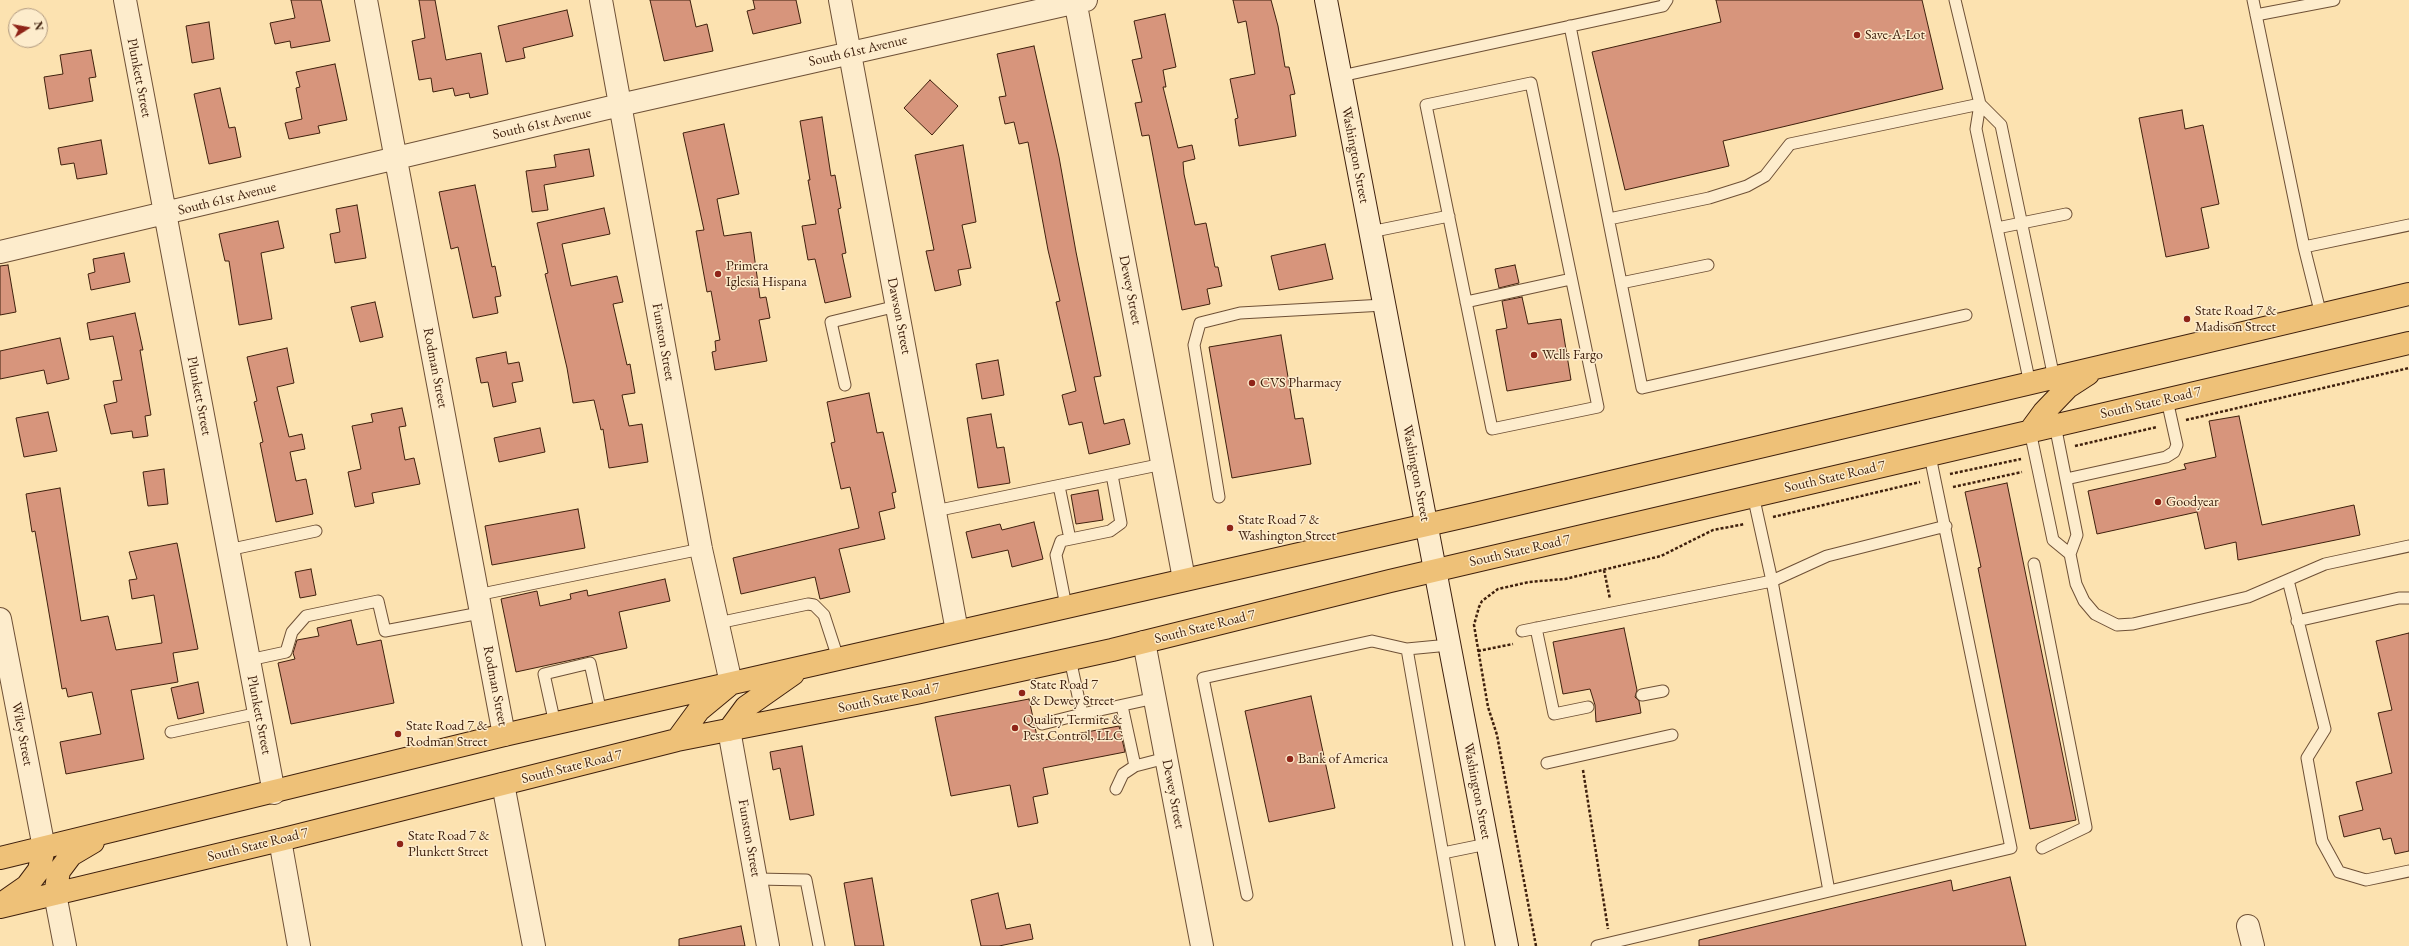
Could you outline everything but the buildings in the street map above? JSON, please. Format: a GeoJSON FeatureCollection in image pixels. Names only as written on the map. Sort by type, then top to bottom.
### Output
{"type":"FeatureCollection","features":[{"type":"Feature","properties":{"kind":"main road"},"geometry":{"type":"LineString","coordinates":[[0,858],[274,793],[504,735],[1426,525],[2409,294]]}},
{"type":"Feature","properties":{"kind":"main road","name":"South State Road 7"},"geometry":{"type":"LineString","coordinates":[[0,906],[280,840],[677,740],[916,693],[1144,642],[1435,571],[2409,343]]}},
{"type":"Feature","properties":{"kind":"main road"},"geometry":{"type":"LineString","coordinates":[[2030,431],[2044,412],[2068,387],[2098,368]]}},
{"type":"Feature","properties":{"kind":"main road"},"geometry":{"type":"LineString","coordinates":[[2005,437],[2027,422],[2046,398],[2054,378]]}},
{"type":"Feature","properties":{"kind":"main road"},"geometry":{"type":"LineString","coordinates":[[729,730],[746,707],[802,667]]}},
{"type":"Feature","properties":{"kind":"main road"},"geometry":{"type":"LineString","coordinates":[[677,740],[699,710],[731,683]]}},
{"type":"Feature","properties":{"kind":"main road"},"geometry":{"type":"LineString","coordinates":[[55,894],[59,871],[71,855],[106,834]]}},
{"type":"Feature","properties":{"kind":"main road"},"geometry":{"type":"LineString","coordinates":[[0,906],[27,886],[39,870],[44,848]]}},
{"type":"Feature","properties":{"kind":"street","name":"Plunkett Street"},"geometry":{"type":"LineString","coordinates":[[125,0],[274,793]]}},
{"type":"Feature","properties":{"kind":"street","name":"Rodman Street"},"geometry":{"type":"LineString","coordinates":[[366,0],[504,735]]}},
{"type":"Feature","properties":{"kind":"street","name":"Funston Street"},"geometry":{"type":"LineString","coordinates":[[602,0],[701,549],[731,683]]}},
{"type":"Feature","properties":{"kind":"street","name":"Dawson Street"},"geometry":{"type":"LineString","coordinates":[[840,0],[958,631]]}},
{"type":"Feature","properties":{"kind":"street","name":"Washington Street"},"geometry":{"type":"LineString","coordinates":[[1326,0],[1507,946]]}},
{"type":"Feature","properties":{"kind":"street","name":"South 61st Avenue"},"geometry":{"type":"LineString","coordinates":[[0,252],[620,105],[1079,1]]}},
{"type":"Feature","properties":{"kind":"street","name":"Dewey Street"},"geometry":{"type":"LineString","coordinates":[[1079,1],[1184,579]]}},
{"type":"Feature","properties":{"kind":"street","name":"Wiley Street"},"geometry":{"type":"LineString","coordinates":[[0,619],[44,848]]}},
{"type":"Feature","properties":{"kind":"street","name":"Dewey Street"},"geometry":{"type":"LineString","coordinates":[[1144,642],[1202,946]]}},
{"type":"Feature","properties":{"kind":"street","name":"Funston Street"},"geometry":{"type":"LineString","coordinates":[[729,730],[768,946]]}},
{"type":"Feature","properties":{"kind":"street"},"geometry":{"type":"LineString","coordinates":[[503,784],[534,946]]}},
{"type":"Feature","properties":{"kind":"street"},"geometry":{"type":"LineString","coordinates":[[280,840],[299,946]]}},
{"type":"Feature","properties":{"kind":"street"},"geometry":{"type":"LineString","coordinates":[[55,894],[64,946]]}},
{"type":"Feature","properties":{"kind":"lane"},"geometry":{"type":"LineString","coordinates":[[1341,76],[1663,6],[1667,0]]}},
{"type":"Feature","properties":{"kind":"lane"},"geometry":{"type":"LineString","coordinates":[[1955,0],[1980,104],[1976,129],[2030,384]]}},
{"type":"Feature","properties":{"kind":"lane"},"geometry":{"type":"LineString","coordinates":[[2253,0],[2304,247],[2321,314]]}},
{"type":"Feature","properties":{"kind":"lane"},"geometry":{"type":"LineString","coordinates":[[2256,16],[2334,0]]}},
{"type":"Feature","properties":{"kind":"lane"},"geometry":{"type":"LineString","coordinates":[[1570,26],[1642,388],[1966,315]]}},
{"type":"Feature","properties":{"kind":"lane"},"geometry":{"type":"LineString","coordinates":[[1531,83],[1572,279],[1598,407],[1492,429],[1426,105],[1531,83]]}},
{"type":"Feature","properties":{"kind":"lane"},"geometry":{"type":"LineString","coordinates":[[1609,219],[1709,198],[1747,186],[1766,176],[1790,144],[1980,104]]}},
{"type":"Feature","properties":{"kind":"lane"},"geometry":{"type":"LineString","coordinates":[[1980,104],[2001,125],[2054,378]]}},
{"type":"Feature","properties":{"kind":"lane"},"geometry":{"type":"LineString","coordinates":[[1997,228],[2066,214]]}},
{"type":"Feature","properties":{"kind":"lane"},"geometry":{"type":"LineString","coordinates":[[1370,232],[1449,216]]}},
{"type":"Feature","properties":{"kind":"lane"},"geometry":{"type":"LineString","coordinates":[[2304,247],[2409,225]]}},
{"type":"Feature","properties":{"kind":"lane"},"geometry":{"type":"LineString","coordinates":[[1621,283],[1708,265]]}},
{"type":"Feature","properties":{"kind":"lane"},"geometry":{"type":"LineString","coordinates":[[1466,302],[1572,279]]}},
{"type":"Feature","properties":{"kind":"lane"},"geometry":{"type":"LineString","coordinates":[[1219,497],[1194,345],[1200,323],[1240,313],[1384,305]]}},
{"type":"Feature","properties":{"kind":"lane"},"geometry":{"type":"LineString","coordinates":[[845,385],[831,322],[897,306]]}},
{"type":"Feature","properties":{"kind":"lane"},"geometry":{"type":"LineString","coordinates":[[2066,479],[2166,457],[2174,452],[2177,445],[2166,400]]}},
{"type":"Feature","properties":{"kind":"lane"},"geometry":{"type":"LineString","coordinates":[[2055,425],[2078,536],[2070,554],[2076,584],[2084,601],[2095,614],[2117,625],[2133,624],[2248,597],[2325,564],[2409,546]]}},
{"type":"Feature","properties":{"kind":"lane"},"geometry":{"type":"LineString","coordinates":[[2030,431],[2053,540],[2070,554]]}},
{"type":"Feature","properties":{"kind":"lane"},"geometry":{"type":"LineString","coordinates":[[1597,946],[2011,848],[1946,526],[1930,456]]}},
{"type":"Feature","properties":{"kind":"lane"},"geometry":{"type":"LineString","coordinates":[[935,511],[1163,464]]}},
{"type":"Feature","properties":{"kind":"lane"},"geometry":{"type":"LineString","coordinates":[[1066,606],[1056,555],[1061,541],[1110,531],[1121,523],[1112,475]]}},
{"type":"Feature","properties":{"kind":"lane"},"geometry":{"type":"LineString","coordinates":[[1059,486],[1070,539]]}},
{"type":"Feature","properties":{"kind":"lane"},"geometry":{"type":"LineString","coordinates":[[1753,496],[1772,581],[1829,891]]}},
{"type":"Feature","properties":{"kind":"lane"},"geometry":{"type":"LineString","coordinates":[[1522,631],[1537,633],[1613,613],[1772,581],[1828,556],[1946,526]]}},
{"type":"Feature","properties":{"kind":"lane"},"geometry":{"type":"LineString","coordinates":[[228,550],[316,530]]}},
{"type":"Feature","properties":{"kind":"lane"},"geometry":{"type":"LineString","coordinates":[[249,660],[286,652],[292,632],[306,616],[378,601],[386,631],[479,604],[701,549]]}},
{"type":"Feature","properties":{"kind":"lane"},"geometry":{"type":"LineString","coordinates":[[2034,564],[2086,827],[2042,848]]}},
{"type":"Feature","properties":{"kind":"lane"},"geometry":{"type":"LineString","coordinates":[[2288,580],[2325,729],[2307,758],[2322,841],[2339,872],[2366,880],[2409,871]]}},
{"type":"Feature","properties":{"kind":"lane"},"geometry":{"type":"LineString","coordinates":[[2297,621],[2399,598],[2409,598]]}},
{"type":"Feature","properties":{"kind":"lane"},"geometry":{"type":"LineString","coordinates":[[718,623],[808,604],[814,605],[824,615],[838,658]]}},
{"type":"Feature","properties":{"kind":"lane"},"geometry":{"type":"LineString","coordinates":[[1537,633],[1554,714],[1588,707]]}},
{"type":"Feature","properties":{"kind":"lane"},"geometry":{"type":"LineString","coordinates":[[1247,895],[1203,678],[1372,641],[1407,650],[1449,645]]}},
{"type":"Feature","properties":{"kind":"lane"},"geometry":{"type":"LineString","coordinates":[[1407,650],[1459,946]]}},
{"type":"Feature","properties":{"kind":"lane"},"geometry":{"type":"LineString","coordinates":[[1070,658],[1082,714]]}},
{"type":"Feature","properties":{"kind":"lane"},"geometry":{"type":"LineString","coordinates":[[555,724],[544,674],[590,664],[601,713]]}},
{"type":"Feature","properties":{"kind":"lane"},"geometry":{"type":"LineString","coordinates":[[1642,695],[1663,691]]}},
{"type":"Feature","properties":{"kind":"lane"},"geometry":{"type":"LineString","coordinates":[[1042,724],[1155,698]]}},
{"type":"Feature","properties":{"kind":"lane"},"geometry":{"type":"LineString","coordinates":[[1122,706],[1135,766]]}},
{"type":"Feature","properties":{"kind":"lane"},"geometry":{"type":"LineString","coordinates":[[171,732],[259,713]]}},
{"type":"Feature","properties":{"kind":"lane"},"geometry":{"type":"LineString","coordinates":[[1547,763],[1672,735]]}},
{"type":"Feature","properties":{"kind":"lane"},"geometry":{"type":"LineString","coordinates":[[1116,789],[1123,774],[1135,766],[1166,758]]}},
{"type":"Feature","properties":{"kind":"lane"},"geometry":{"type":"LineString","coordinates":[[1443,853],[1487,844]]}},
{"type":"Feature","properties":{"kind":"lane"},"geometry":{"type":"LineString","coordinates":[[757,879],[806,880],[819,946]]}},
{"type":"Feature","properties":{"kind":"path"},"geometry":{"type":"LineString","coordinates":[[1954,494],[1952,486],[2022,471],[2024,479]]}},
{"type":"Feature","properties":{"kind":"path"},"geometry":{"type":"LineString","coordinates":[[1604,570],[1613,613]]}},
{"type":"Feature","properties":{"kind":"path"},"geometry":{"type":"LineString","coordinates":[[1478,651],[1537,633]]}},
{"type":"Feature","properties":{"kind":"path"},"geometry":{"type":"LineString","coordinates":[[1581,755],[1610,943]]}},
{"type":"Feature","properties":{"kind":"place","name":"Save-A-Lot"},"geometry":{"type":"Point","coordinates":[1857,35]}},
{"type":"Feature","properties":{"kind":"place","name":"Primera Iglesia Hispana"},"geometry":{"type":"Point","coordinates":[718,274]}},
{"type":"Feature","properties":{"kind":"place","name":"State Road 7 & Madison Street"},"geometry":{"type":"Point","coordinates":[2187,319]}},
{"type":"Feature","properties":{"kind":"place","name":"Wells Fargo"},"geometry":{"type":"Point","coordinates":[1534,355]}},
{"type":"Feature","properties":{"kind":"place","name":"CVS Pharmacy"},"geometry":{"type":"Point","coordinates":[1252,383]}},
{"type":"Feature","properties":{"kind":"place","name":"Goodyear"},"geometry":{"type":"Point","coordinates":[2158,502]}},
{"type":"Feature","properties":{"kind":"place","name":"State Road 7 & Washington Street"},"geometry":{"type":"Point","coordinates":[1230,528]}},
{"type":"Feature","properties":{"kind":"place","name":"State Road 7 & Dewey Street"},"geometry":{"type":"Point","coordinates":[1022,693]}},
{"type":"Feature","properties":{"kind":"place","name":"Quality Termite & Pest Control, LLC"},"geometry":{"type":"Point","coordinates":[1015,728]}},
{"type":"Feature","properties":{"kind":"place","name":"State Road 7 & Rodman Street"},"geometry":{"type":"Point","coordinates":[398,734]}},
{"type":"Feature","properties":{"kind":"place","name":"Bank of America"},"geometry":{"type":"Point","coordinates":[1290,759]}},
{"type":"Feature","properties":{"kind":"place","name":"State Road 7 & Plunkett Street"},"geometry":{"type":"Point","coordinates":[400,844]}}]}
